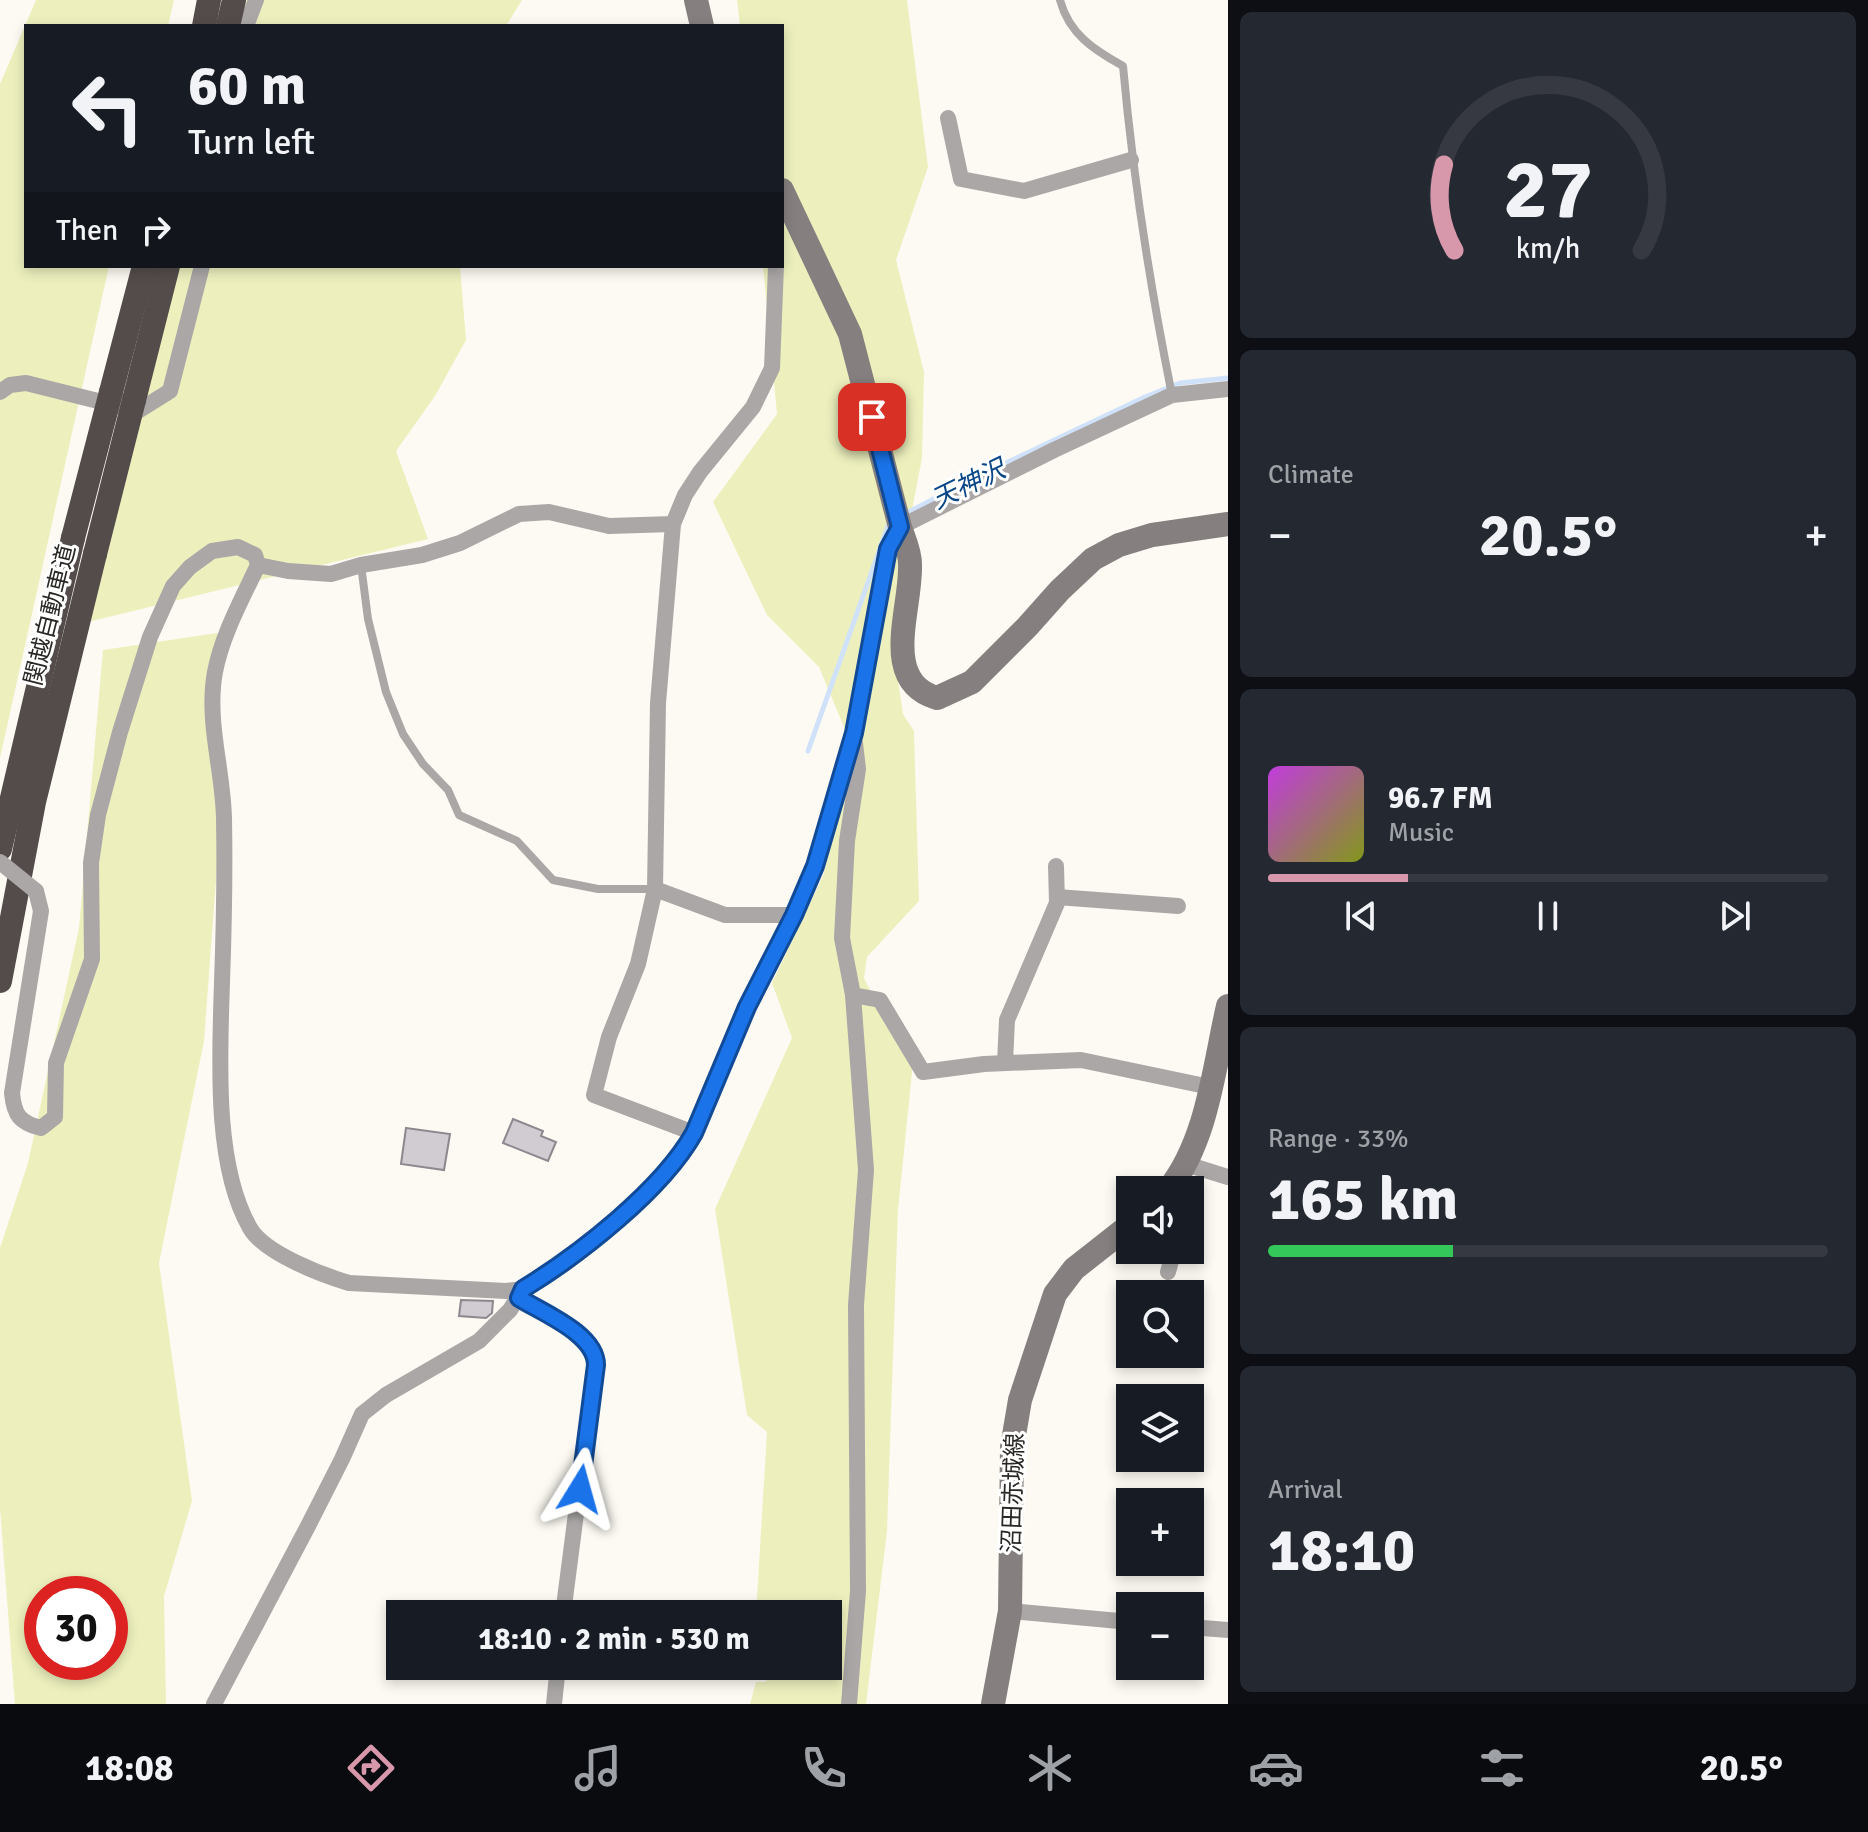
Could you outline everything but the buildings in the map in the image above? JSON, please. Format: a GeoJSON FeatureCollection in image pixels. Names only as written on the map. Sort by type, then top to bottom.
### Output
{"type":"FeatureCollection","features":[{"type":"Feature","properties":{"kind":"highway"},"geometry":{"type":"LineString","coordinates":[[204,24],[209,0]]}},
{"type":"Feature","properties":{"kind":"highway"},"geometry":{"type":"LineString","coordinates":[[228,24],[234,0]]}},
{"type":"Feature","properties":{"kind":"highway","name":"関越自動車道"},"geometry":{"type":"LineString","coordinates":[[0,981],[34,802],[95,554],[144,268]]}},
{"type":"Feature","properties":{"kind":"highway","name":"関越自動車道"},"geometry":{"type":"LineString","coordinates":[[0,849],[73,538],[167,268]]}},
{"type":"Feature","properties":{"kind":"street"},"geometry":{"type":"LineString","coordinates":[[247,24],[256,0]]}},
{"type":"Feature","properties":{"kind":"street"},"geometry":{"type":"LineString","coordinates":[[696,0],[702,24]]}},
{"type":"Feature","properties":{"kind":"street"},"geometry":{"type":"LineString","coordinates":[[948,118],[961,179],[1024,191],[1131,160]]}},
{"type":"Feature","properties":{"kind":"street"},"geometry":{"type":"LineString","coordinates":[[784,194],[850,334],[900,527],[910,553],[903,666],[921,694],[937,698],[972,682],[1093,559],[1119,545],[1152,535],[1228,524]]}},
{"type":"Feature","properties":{"kind":"street"},"geometry":{"type":"LineString","coordinates":[[0,392],[10,385],[26,383],[138,411],[170,391],[201,268]]}},
{"type":"Feature","properties":{"kind":"street"},"geometry":{"type":"LineString","coordinates":[[694,1133],[594,1095],[609,1037],[638,964],[655,889],[658,703],[673,524],[685,495],[753,407],[772,368],[776,268]]}},
{"type":"Feature","properties":{"kind":"street"},"geometry":{"type":"LineString","coordinates":[[214,1704],[308,1526],[362,1414],[377,1400],[479,1341],[501,1321],[521,1293],[588,1244],[683,1153],[756,987],[794,915],[815,866],[854,733],[888,549],[900,527],[1172,395],[1228,389]]}},
{"type":"Feature","properties":{"kind":"street"},"geometry":{"type":"LineString","coordinates":[[258,565],[331,574],[361,565],[422,555],[460,543],[519,514],[549,512],[609,526],[673,524]]}},
{"type":"Feature","properties":{"kind":"street"},"geometry":{"type":"LineString","coordinates":[[0,862],[36,891],[41,911],[12,1093],[14,1112],[25,1124],[41,1128],[55,1117],[56,1063],[92,959],[91,863],[98,815],[150,637],[173,586],[190,567],[212,551],[238,547],[255,555],[258,565],[229,630],[215,671],[213,698],[224,812],[220,1051],[224,1131],[236,1194],[251,1230],[287,1257],[327,1277],[349,1283],[521,1293],[590,1344],[596,1359],[565,1600]]}},
{"type":"Feature","properties":{"kind":"street"},"geometry":{"type":"LineString","coordinates":[[849,1704],[858,1591],[856,1305],[866,1170],[853,995],[842,938],[847,841],[858,769],[854,733]]}},
{"type":"Feature","properties":{"kind":"street"},"geometry":{"type":"LineString","coordinates":[[1005,1063],[1007,1020],[1057,903],[1056,866]]}},
{"type":"Feature","properties":{"kind":"street"},"geometry":{"type":"LineString","coordinates":[[655,889],[725,915],[794,915]]}},
{"type":"Feature","properties":{"kind":"street"},"geometry":{"type":"LineString","coordinates":[[1057,897],[1178,906]]}},
{"type":"Feature","properties":{"kind":"street"},"geometry":{"type":"LineString","coordinates":[[853,995],[880,1000],[923,1072],[1005,1063],[1081,1060],[1210,1087]]}},
{"type":"Feature","properties":{"kind":"street"},"geometry":{"type":"LineString","coordinates":[[1180,1176],[1203,1120],[1228,1006]]}},
{"type":"Feature","properties":{"kind":"street"},"geometry":{"type":"LineString","coordinates":[[1204,1179],[1228,1177]]}},
{"type":"Feature","properties":{"kind":"street","name":"沼田赤城線"},"geometry":{"type":"LineString","coordinates":[[993,1704],[1010,1611],[1012,1447],[1024,1388],[1048,1312],[1064,1281],[1089,1255],[1116,1235]]}},
{"type":"Feature","properties":{"kind":"street"},"geometry":{"type":"LineString","coordinates":[[1168,1272],[1170,1264]]}},
{"type":"Feature","properties":{"kind":"street"},"geometry":{"type":"LineString","coordinates":[[1010,1611],[1116,1621]]}},
{"type":"Feature","properties":{"kind":"street"},"geometry":{"type":"LineString","coordinates":[[1204,1628],[1228,1630]]}},
{"type":"Feature","properties":{"kind":"street"},"geometry":{"type":"LineString","coordinates":[[554,1704],[557,1680]]}},
{"type":"Feature","properties":{"kind":"lane"},"geometry":{"type":"LineString","coordinates":[[1060,0],[1075,31],[1091,48],[1123,66],[1131,160],[1147,267],[1172,395]]}},
{"type":"Feature","properties":{"kind":"lane"},"geometry":{"type":"LineString","coordinates":[[361,565],[368,619],[386,692],[403,734],[423,764],[448,790],[459,815],[517,841],[553,880],[598,889],[655,889]]}},
{"type":"Feature","properties":{"kind":"green space"},"geometry":{"type":"Polygon","coordinates":[[[36,0],[174,0],[168,24],[26,24],[36,0]]]}},
{"type":"Feature","properties":{"kind":"green space"},"geometry":{"type":"Polygon","coordinates":[[[226,0],[522,0],[507,24],[222,24],[226,0]]]}},
{"type":"Feature","properties":{"kind":"green space"},"geometry":{"type":"Polygon","coordinates":[[[737,0],[907,0],[928,167],[896,260],[924,372],[922,458],[901,567],[894,654],[903,714],[914,731],[919,901],[867,957],[864,978],[885,1020],[914,1053],[898,1210],[887,1531],[866,1704],[750,1704],[756,1682],[842,1680],[842,1600],[757,1600],[767,1432],[747,1415],[715,1209],[792,1038],[772,983],[823,876],[854,751],[819,667],[767,615],[713,502],[777,414],[763,268],[784,268],[784,24],[740,24],[737,0]]]}},
{"type":"Feature","properties":{"kind":"green space"},"geometry":{"type":"Polygon","coordinates":[[[24,28],[24,268],[109,268],[0,758],[0,84],[24,28]]]}},
{"type":"Feature","properties":{"kind":"green space"},"geometry":{"type":"Polygon","coordinates":[[[178,268],[460,268],[466,340],[435,396],[396,451],[428,539],[88,622],[178,268]]]}},
{"type":"Feature","properties":{"kind":"green space"},"geometry":{"type":"Polygon","coordinates":[[[217,633],[221,813],[204,1041],[159,1263],[192,1501],[164,1596],[166,1704],[15,1704],[0,1508],[0,1248],[28,1163],[79,928],[103,650],[217,633]]]}},
{"type":"Feature","properties":{"kind":"waterway","name":"天神沢"},"geometry":{"type":"LineString","coordinates":[[905,514],[1145,397],[1180,383],[1228,378]]}},
{"type":"Feature","properties":{"kind":"waterway","name":"天神沢"},"geometry":{"type":"LineString","coordinates":[[808,751],[889,523]]}},
{"type":"Feature","properties":{"kind":"route"},"geometry":{"type":"LineString","coordinates":[[580,1489],[596,1365],[595,1352],[583,1337],[519,1298],[523,1289],[588,1244],[683,1153],[756,987],[794,915],[815,866],[854,733],[888,549],[900,527],[872,417]]}}]}
